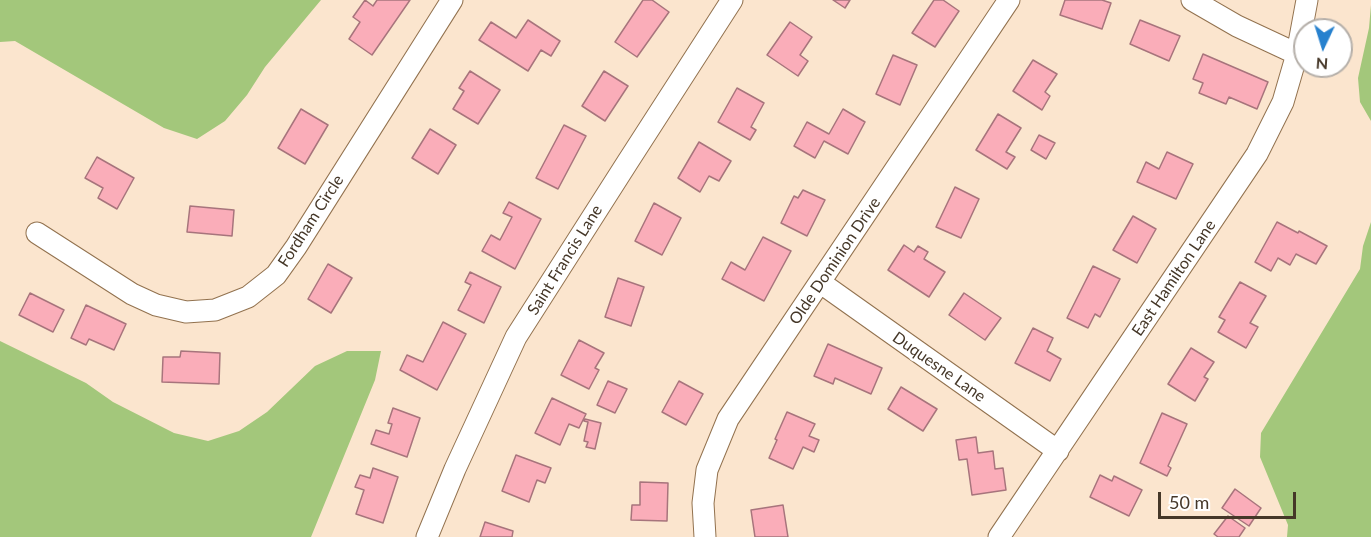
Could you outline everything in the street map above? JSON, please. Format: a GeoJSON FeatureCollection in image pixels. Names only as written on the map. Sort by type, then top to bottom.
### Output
{"type":"FeatureCollection","features":[{"type":"Feature","properties":{"kind":"street","name":"Fordham Circle"},"geometry":{"type":"LineString","coordinates":[[37,233],[132,294],[156,304],[186,312],[215,310],[248,297],[276,275],[296,247],[452,0]]}},
{"type":"Feature","properties":{"kind":"street","name":"Saint Francis Lane"},"geometry":{"type":"LineString","coordinates":[[427,537],[455,469],[516,338],[732,0]]}},
{"type":"Feature","properties":{"kind":"street","name":"Olde Dominion Drive"},"geometry":{"type":"LineString","coordinates":[[705,537],[703,503],[707,470],[728,419],[1009,0]]}},
{"type":"Feature","properties":{"kind":"street"},"geometry":{"type":"LineString","coordinates":[[1192,0],[1237,26],[1293,52]]}},
{"type":"Feature","properties":{"kind":"street","name":"East Hamilton Lane"},"geometry":{"type":"LineString","coordinates":[[1304,18],[1307,0]]}},
{"type":"Feature","properties":{"kind":"street","name":"East Hamilton Lane"},"geometry":{"type":"LineString","coordinates":[[999,537],[1257,154],[1283,102],[1293,68]]}},
{"type":"Feature","properties":{"kind":"street","name":"Duquesne Lane"},"geometry":{"type":"LineString","coordinates":[[820,283],[1058,451]]}},
{"type":"Feature","properties":{"kind":"green space"},"geometry":{"type":"Polygon","coordinates":[[[0,0],[321,0],[265,67],[247,95],[225,121],[197,139],[164,128],[15,41],[0,42],[0,0]]]}},
{"type":"Feature","properties":{"kind":"green space"},"geometry":{"type":"Polygon","coordinates":[[[1371,5],[1371,121],[1360,102],[1358,78],[1369,28],[1371,5]]]}},
{"type":"Feature","properties":{"kind":"green space"},"geometry":{"type":"Polygon","coordinates":[[[1371,222],[1371,537],[1287,537],[1288,525],[1260,457],[1261,433],[1360,269],[1363,246],[1371,222]]]}},
{"type":"Feature","properties":{"kind":"green space"},"geometry":{"type":"Polygon","coordinates":[[[0,341],[86,383],[113,402],[174,433],[208,441],[239,431],[267,412],[315,366],[347,351],[381,351],[375,380],[311,537],[0,537],[0,341]]]}},
{"type":"Feature","properties":{"kind":"building"},"geometry":{"type":"Polygon","coordinates":[[[365,0],[373,6],[377,0],[410,0],[372,55],[349,39],[360,22],[353,17],[365,0]]]}},
{"type":"Feature","properties":{"kind":"building"},"geometry":{"type":"Polygon","coordinates":[[[643,0],[652,0],[669,12],[637,57],[615,42],[643,0]]]}},
{"type":"Feature","properties":{"kind":"building"},"geometry":{"type":"Polygon","coordinates":[[[833,0],[850,0],[845,8],[833,0]]]}},
{"type":"Feature","properties":{"kind":"building"},"geometry":{"type":"Polygon","coordinates":[[[934,0],[943,0],[959,11],[935,47],[912,33],[934,0]]]}},
{"type":"Feature","properties":{"kind":"building"},"geometry":{"type":"Polygon","coordinates":[[[1065,0],[1102,0],[1111,3],[1102,29],[1060,15],[1065,0]]]}},
{"type":"Feature","properties":{"kind":"building"},"geometry":{"type":"Polygon","coordinates":[[[528,20],[560,41],[551,56],[541,50],[528,71],[479,40],[491,22],[516,38],[528,20]]]}},
{"type":"Feature","properties":{"kind":"building"},"geometry":{"type":"Polygon","coordinates":[[[1140,20],[1180,36],[1169,61],[1130,44],[1140,20]]]}},
{"type":"Feature","properties":{"kind":"building"},"geometry":{"type":"Polygon","coordinates":[[[790,22],[812,37],[800,55],[808,61],[798,76],[767,55],[790,22]]]}},
{"type":"Feature","properties":{"kind":"building"},"geometry":{"type":"Polygon","coordinates":[[[1203,54],[1268,82],[1257,109],[1229,97],[1226,104],[1199,93],[1203,83],[1193,79],[1203,54]]]}},
{"type":"Feature","properties":{"kind":"building"},"geometry":{"type":"Polygon","coordinates":[[[893,55],[917,65],[900,105],[876,94],[893,55]]]}},
{"type":"Feature","properties":{"kind":"building"},"geometry":{"type":"Polygon","coordinates":[[[1033,60],[1057,74],[1045,92],[1050,96],[1042,110],[1013,91],[1033,60]]]}},
{"type":"Feature","properties":{"kind":"building"},"geometry":{"type":"Polygon","coordinates":[[[470,71],[500,90],[478,124],[453,109],[464,91],[459,88],[470,71]]]}},
{"type":"Feature","properties":{"kind":"building"},"geometry":{"type":"Polygon","coordinates":[[[604,71],[628,86],[605,121],[582,106],[604,71]]]}},
{"type":"Feature","properties":{"kind":"building"},"geometry":{"type":"Polygon","coordinates":[[[737,88],[764,103],[751,127],[756,130],[750,140],[718,122],[737,88]]]}},
{"type":"Feature","properties":{"kind":"building"},"geometry":{"type":"Polygon","coordinates":[[[301,109],[328,125],[305,164],[278,148],[301,109]]]}},
{"type":"Feature","properties":{"kind":"building"},"geometry":{"type":"Polygon","coordinates":[[[843,109],[865,122],[848,154],[824,141],[815,158],[794,146],[807,122],[829,134],[843,109]]]}},
{"type":"Feature","properties":{"kind":"building"},"geometry":{"type":"Polygon","coordinates":[[[998,114],[1021,128],[1006,152],[1015,157],[1007,169],[976,150],[998,114]]]}},
{"type":"Feature","properties":{"kind":"building"},"geometry":{"type":"Polygon","coordinates":[[[564,125],[586,136],[558,189],[536,178],[564,125]]]}},
{"type":"Feature","properties":{"kind":"building"},"geometry":{"type":"Polygon","coordinates":[[[430,129],[456,145],[438,174],[412,158],[430,129]]]}},
{"type":"Feature","properties":{"kind":"building"},"geometry":{"type":"Polygon","coordinates":[[[1039,135],[1055,143],[1046,159],[1031,150],[1039,135]]]}},
{"type":"Feature","properties":{"kind":"building"},"geometry":{"type":"Polygon","coordinates":[[[699,142],[731,161],[719,181],[709,176],[700,192],[678,178],[699,142]]]}},
{"type":"Feature","properties":{"kind":"building"},"geometry":{"type":"Polygon","coordinates":[[[1167,152],[1193,164],[1176,199],[1137,182],[1146,162],[1159,169],[1167,152]]]}},
{"type":"Feature","properties":{"kind":"building"},"geometry":{"type":"Polygon","coordinates":[[[97,157],[134,178],[117,209],[98,198],[103,188],[85,178],[97,157]]]}},
{"type":"Feature","properties":{"kind":"building"},"geometry":{"type":"Polygon","coordinates":[[[955,187],[979,199],[961,238],[936,227],[955,187]]]}},
{"type":"Feature","properties":{"kind":"building"},"geometry":{"type":"Polygon","coordinates":[[[803,190],[825,200],[807,236],[781,223],[794,196],[798,198],[803,190]]]}},
{"type":"Feature","properties":{"kind":"building"},"geometry":{"type":"Polygon","coordinates":[[[509,202],[541,219],[515,269],[482,251],[491,235],[500,240],[512,217],[503,213],[509,202]]]}},
{"type":"Feature","properties":{"kind":"building"},"geometry":{"type":"Polygon","coordinates":[[[654,203],[681,218],[662,255],[635,241],[654,203]]]}},
{"type":"Feature","properties":{"kind":"building"},"geometry":{"type":"Polygon","coordinates":[[[190,206],[234,210],[232,236],[187,232],[190,206]]]}},
{"type":"Feature","properties":{"kind":"building"},"geometry":{"type":"Polygon","coordinates":[[[1133,216],[1156,229],[1137,263],[1113,250],[1133,216]]]}},
{"type":"Feature","properties":{"kind":"building"},"geometry":{"type":"Polygon","coordinates":[[[1277,222],[1327,246],[1316,264],[1296,254],[1290,265],[1278,258],[1271,271],[1255,262],[1277,222]]]}},
{"type":"Feature","properties":{"kind":"building"},"geometry":{"type":"Polygon","coordinates":[[[763,237],[791,251],[764,301],[722,279],[731,262],[745,270],[763,237]]]}},
{"type":"Feature","properties":{"kind":"building"},"geometry":{"type":"Polygon","coordinates":[[[904,245],[914,252],[918,246],[928,252],[924,259],[945,272],[929,297],[888,270],[904,245]]]}},
{"type":"Feature","properties":{"kind":"building"},"geometry":{"type":"Polygon","coordinates":[[[328,264],[352,278],[331,313],[308,299],[328,264]]]}},
{"type":"Feature","properties":{"kind":"building"},"geometry":{"type":"Polygon","coordinates":[[[1093,266],[1120,279],[1100,317],[1095,314],[1088,328],[1067,318],[1093,266]]]}},
{"type":"Feature","properties":{"kind":"building"},"geometry":{"type":"Polygon","coordinates":[[[470,272],[501,287],[484,323],[458,310],[471,285],[465,282],[470,272]]]}},
{"type":"Feature","properties":{"kind":"building"},"geometry":{"type":"Polygon","coordinates":[[[618,278],[644,287],[631,326],[605,317],[618,278]]]}},
{"type":"Feature","properties":{"kind":"building"},"geometry":{"type":"Polygon","coordinates":[[[1240,282],[1266,296],[1250,323],[1258,327],[1246,348],[1218,332],[1225,320],[1219,317],[1240,282]]]}},
{"type":"Feature","properties":{"kind":"building"},"geometry":{"type":"Polygon","coordinates":[[[30,293],[64,310],[53,332],[19,315],[30,293]]]}},
{"type":"Feature","properties":{"kind":"building"},"geometry":{"type":"Polygon","coordinates":[[[964,293],[1001,318],[985,340],[949,315],[964,293]]]}},
{"type":"Feature","properties":{"kind":"building"},"geometry":{"type":"Polygon","coordinates":[[[86,305],[126,324],[114,350],[89,339],[86,345],[71,338],[86,305]]]}},
{"type":"Feature","properties":{"kind":"building"},"geometry":{"type":"Polygon","coordinates":[[[443,322],[466,334],[437,390],[400,370],[407,355],[423,362],[443,322]]]}},
{"type":"Feature","properties":{"kind":"building"},"geometry":{"type":"Polygon","coordinates":[[[1033,328],[1053,338],[1047,351],[1061,359],[1050,381],[1015,363],[1033,328]]]}},
{"type":"Feature","properties":{"kind":"building"},"geometry":{"type":"Polygon","coordinates":[[[579,340],[604,353],[595,368],[599,370],[589,389],[561,375],[579,340]]]}},
{"type":"Feature","properties":{"kind":"building"},"geometry":{"type":"Polygon","coordinates":[[[828,344],[882,368],[871,394],[835,378],[833,384],[814,376],[828,344]]]}},
{"type":"Feature","properties":{"kind":"building"},"geometry":{"type":"Polygon","coordinates":[[[1191,348],[1214,362],[1204,377],[1208,379],[1195,401],[1168,384],[1191,348]]]}},
{"type":"Feature","properties":{"kind":"building"},"geometry":{"type":"Polygon","coordinates":[[[181,351],[220,353],[219,384],[162,382],[163,357],[180,357],[181,351]]]}},
{"type":"Feature","properties":{"kind":"building"},"geometry":{"type":"Polygon","coordinates":[[[608,381],[627,389],[615,413],[597,405],[608,381]]]}},
{"type":"Feature","properties":{"kind":"building"},"geometry":{"type":"Polygon","coordinates":[[[679,381],[703,394],[686,425],[662,412],[679,381]]]}},
{"type":"Feature","properties":{"kind":"building"},"geometry":{"type":"Polygon","coordinates":[[[901,387],[937,409],[923,431],[888,409],[901,387]]]}},
{"type":"Feature","properties":{"kind":"building"},"geometry":{"type":"Polygon","coordinates":[[[552,398],[586,414],[579,428],[569,424],[560,445],[535,433],[552,398]]]}},
{"type":"Feature","properties":{"kind":"building"},"geometry":{"type":"Polygon","coordinates":[[[393,408],[420,418],[407,457],[371,444],[376,430],[389,434],[392,424],[388,423],[393,408]]]}},
{"type":"Feature","properties":{"kind":"building"},"geometry":{"type":"Polygon","coordinates":[[[787,412],[815,424],[809,436],[819,440],[814,452],[803,447],[793,469],[769,458],[787,412]]]}},
{"type":"Feature","properties":{"kind":"building"},"geometry":{"type":"Polygon","coordinates":[[[1162,413],[1187,424],[1168,466],[1171,468],[1167,476],[1140,463],[1162,413]]]}},
{"type":"Feature","properties":{"kind":"building"},"geometry":{"type":"Polygon","coordinates":[[[585,419],[601,423],[595,449],[586,447],[588,442],[584,441],[588,422],[584,421],[585,419]]]}},
{"type":"Feature","properties":{"kind":"building"},"geometry":{"type":"Polygon","coordinates":[[[976,437],[978,453],[993,451],[995,469],[1003,468],[1006,490],[972,495],[967,459],[959,460],[956,440],[976,437]]]}},
{"type":"Feature","properties":{"kind":"building"},"geometry":{"type":"Polygon","coordinates":[[[516,455],[551,468],[545,483],[537,480],[529,502],[502,491],[516,455]]]}},
{"type":"Feature","properties":{"kind":"building"},"geometry":{"type":"Polygon","coordinates":[[[373,468],[398,477],[383,523],[356,514],[364,490],[355,487],[360,475],[370,478],[373,468]]]}},
{"type":"Feature","properties":{"kind":"building"},"geometry":{"type":"Polygon","coordinates":[[[1100,475],[1112,481],[1114,476],[1142,490],[1129,516],[1090,497],[1100,475]]]}},
{"type":"Feature","properties":{"kind":"building"},"geometry":{"type":"Polygon","coordinates":[[[640,482],[668,483],[667,521],[631,520],[632,505],[640,505],[640,482]]]}},
{"type":"Feature","properties":{"kind":"building"},"geometry":{"type":"Polygon","coordinates":[[[1235,489],[1261,508],[1249,526],[1222,508],[1235,489]]]}},
{"type":"Feature","properties":{"kind":"building"},"geometry":{"type":"Polygon","coordinates":[[[783,505],[788,537],[755,537],[751,510],[783,505]]]}},
{"type":"Feature","properties":{"kind":"building"},"geometry":{"type":"Polygon","coordinates":[[[1228,516],[1245,528],[1239,537],[1218,537],[1214,534],[1228,516]]]}},
{"type":"Feature","properties":{"kind":"building"},"geometry":{"type":"Polygon","coordinates":[[[485,522],[513,531],[512,537],[480,537],[485,522]]]}}]}
